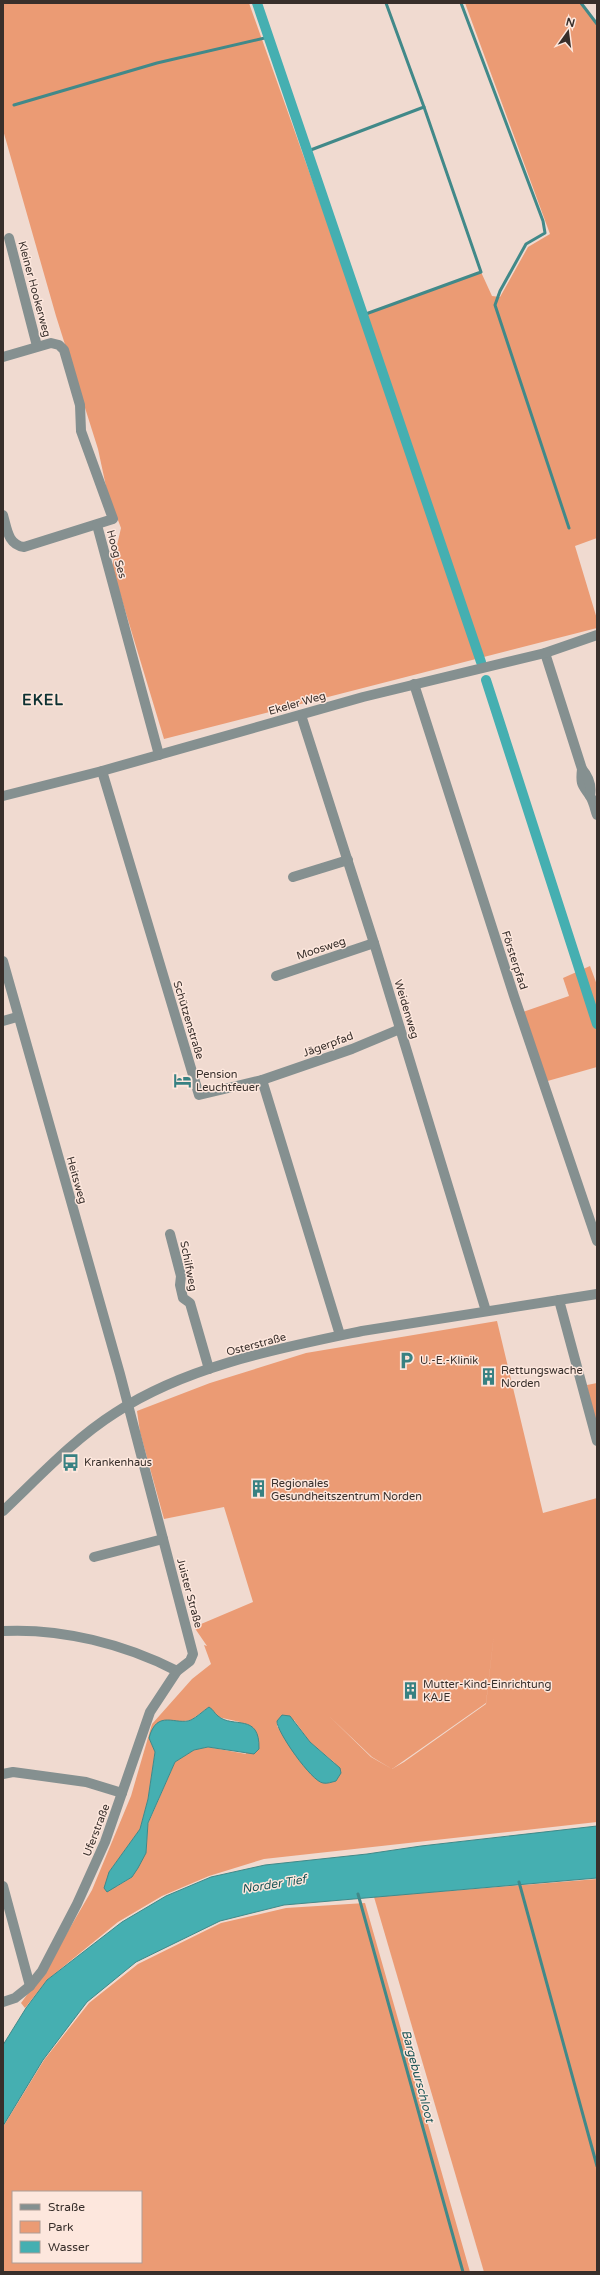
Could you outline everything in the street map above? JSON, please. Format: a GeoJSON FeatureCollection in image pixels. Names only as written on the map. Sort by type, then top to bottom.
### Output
{"type":"FeatureCollection","features":[{"type":"Feature","properties":{"kind":"street","name":"Kleiner Hookerweg"},"geometry":{"type":"LineString","coordinates":[[8,238],[37,346]]}},
{"type":"Feature","properties":{"kind":"street","name":"Kleiner Hookerweg"},"geometry":{"type":"LineString","coordinates":[[3,357],[51,343],[59,345],[64,350]]}},
{"type":"Feature","properties":{"kind":"street","name":"Hoog Ses"},"geometry":{"type":"LineString","coordinates":[[64,350],[80,405],[81,431],[113,519],[97,525],[159,754]]}},
{"type":"Feature","properties":{"kind":"street"},"geometry":{"type":"LineString","coordinates":[[3,515],[11,541],[16,546],[24,547],[97,525]]}},
{"type":"Feature","properties":{"kind":"street","name":"Ekeler Weg"},"geometry":{"type":"LineString","coordinates":[[3,796],[102,771],[414,684],[545,653],[597,634]]}},
{"type":"Feature","properties":{"kind":"street"},"geometry":{"type":"LineString","coordinates":[[545,653],[582,770],[588,776],[592,789],[590,796],[597,816]]}},
{"type":"Feature","properties":{"kind":"street","name":"Försterpfad"},"geometry":{"type":"LineString","coordinates":[[414,684],[511,988],[597,1241]]}},
{"type":"Feature","properties":{"kind":"street","name":"Weidenweg"},"geometry":{"type":"LineString","coordinates":[[301,715],[374,943],[486,1311]]}},
{"type":"Feature","properties":{"kind":"street","name":"Schützenstraße"},"geometry":{"type":"LineString","coordinates":[[102,771],[199,1095],[262,1080]]}},
{"type":"Feature","properties":{"kind":"street"},"geometry":{"type":"LineString","coordinates":[[293,877],[348,860]]}},
{"type":"Feature","properties":{"kind":"street","name":"Moosweg"},"geometry":{"type":"LineString","coordinates":[[276,976],[374,943]]}},
{"type":"Feature","properties":{"kind":"street","name":"Heitsweg"},"geometry":{"type":"LineString","coordinates":[[3,961],[17,1017],[127,1405]]}},
{"type":"Feature","properties":{"kind":"street"},"geometry":{"type":"LineString","coordinates":[[3,1021],[17,1017]]}},
{"type":"Feature","properties":{"kind":"street","name":"Jägerpfad"},"geometry":{"type":"LineString","coordinates":[[262,1080],[352,1049],[400,1029]]}},
{"type":"Feature","properties":{"kind":"street"},"geometry":{"type":"LineString","coordinates":[[262,1080],[340,1335]]}},
{"type":"Feature","properties":{"kind":"street","name":"Schilfweg"},"geometry":{"type":"LineString","coordinates":[[170,1234],[181,1276],[180,1285],[183,1298],[190,1303],[208,1369]]}},
{"type":"Feature","properties":{"kind":"street","name":"Osterstraße"},"geometry":{"type":"LineString","coordinates":[[3,1511],[71,1448],[101,1423],[127,1405],[171,1382],[208,1369],[340,1335],[597,1294]]}},
{"type":"Feature","properties":{"kind":"street"},"geometry":{"type":"LineString","coordinates":[[558,1300],[597,1441]]}},
{"type":"Feature","properties":{"kind":"street","name":"Juister Straße"},"geometry":{"type":"LineString","coordinates":[[127,1405],[193,1654]]}},
{"type":"Feature","properties":{"kind":"street"},"geometry":{"type":"LineString","coordinates":[[94,1557],[163,1540]]}},
{"type":"Feature","properties":{"kind":"street"},"geometry":{"type":"LineString","coordinates":[[3,1631],[26,1629],[76,1636],[113,1645],[177,1671]]}},
{"type":"Feature","properties":{"kind":"street","name":"Uferstraße"},"geometry":{"type":"LineString","coordinates":[[3,2002],[15,1998],[30,1986],[42,1971],[77,1904],[105,1842],[150,1712],[177,1671],[190,1661],[193,1654]]}},
{"type":"Feature","properties":{"kind":"street"},"geometry":{"type":"LineString","coordinates":[[3,1774],[13,1772],[86,1782],[122,1794]]}},
{"type":"Feature","properties":{"kind":"street"},"geometry":{"type":"LineString","coordinates":[[3,1886],[30,1986]]}},
{"type":"Feature","properties":{"kind":"green space"},"geometry":{"type":"Polygon","coordinates":[[[3,3],[249,3],[358,309],[363,315],[481,272],[492,296],[500,297],[528,247],[550,234],[465,3],[580,3],[597,25],[597,538],[575,546],[597,619],[597,628],[164,739],[112,567],[121,528],[107,491],[98,449],[56,316],[3,130],[3,3]]]}},
{"type":"Feature","properties":{"kind":"green space"},"geometry":{"type":"Polygon","coordinates":[[[590,966],[597,985],[597,1067],[544,1082],[520,1013],[569,996],[563,978],[590,966]]]}},
{"type":"Feature","properties":{"kind":"green space"},"geometry":{"type":"Polygon","coordinates":[[[497,1321],[543,1513],[597,1498],[597,1822],[264,1859],[209,1876],[162,1896],[118,1922],[47,1980],[25,2008],[21,2003],[46,1969],[92,1890],[131,1796],[152,1724],[192,1679],[211,1664],[204,1645],[207,1646],[194,1627],[253,1602],[224,1507],[164,1519],[140,1432],[137,1411],[210,1383],[306,1353],[497,1321]],[[495,1625],[486,1703],[392,1769],[486,1704],[495,1625]],[[209,1707],[191,1720],[184,1721],[149,1738],[155,1752],[148,1799],[140,1829],[109,1872],[116,1887],[132,1877],[146,1853],[148,1824],[175,1762],[194,1750],[208,1747],[246,1754],[240,1722],[218,1717],[209,1707]],[[329,1716],[371,1757],[392,1769],[372,1757],[329,1716]],[[294,1720],[277,1721],[277,1726],[297,1755],[335,1763],[310,1742],[294,1720]]]}},
{"type":"Feature","properties":{"kind":"green space"},"geometry":{"type":"Polygon","coordinates":[[[597,1383],[597,1442],[587,1385],[597,1383]]]}},
{"type":"Feature","properties":{"kind":"green space"},"geometry":{"type":"Polygon","coordinates":[[[597,1879],[597,2272],[484,2272],[374,1897],[597,1879]]]}},
{"type":"Feature","properties":{"kind":"green space"},"geometry":{"type":"Polygon","coordinates":[[[365,1903],[470,2272],[3,2272],[3,2127],[44,2060],[89,2003],[138,1964],[221,1923],[286,1908],[365,1903]]]}},
{"type":"Feature","properties":{"kind":"water"},"geometry":{"type":"Polygon","coordinates":[[[209,1707],[224,1720],[244,1724],[255,1730],[258,1737],[259,1749],[254,1754],[208,1747],[194,1750],[175,1762],[148,1823],[146,1853],[132,1877],[107,1892],[104,1888],[109,1872],[140,1829],[148,1799],[155,1752],[149,1738],[152,1729],[157,1723],[162,1721],[191,1720],[209,1707]]]}},
{"type":"Feature","properties":{"kind":"water"},"geometry":{"type":"Polygon","coordinates":[[[282,1715],[290,1716],[310,1742],[340,1768],[341,1773],[336,1781],[323,1783],[303,1766],[288,1745],[278,1726],[277,1721],[282,1715]]]}},
{"type":"Feature","properties":{"kind":"water","name":"Norder Tief"},"geometry":{"type":"Polygon","coordinates":[[[597,1826],[597,1878],[284,1905],[220,1921],[136,1962],[87,2002],[43,2060],[3,2126],[3,2045],[26,2008],[47,1980],[122,1922],[166,1896],[211,1877],[265,1865],[597,1826]]]}},
{"type":"Feature","properties":{"kind":"waterway"},"geometry":{"type":"LineString","coordinates":[[257,3],[481,662]]}},
{"type":"Feature","properties":{"kind":"waterway"},"geometry":{"type":"LineString","coordinates":[[363,315],[481,272],[386,3]]}},
{"type":"Feature","properties":{"kind":"waterway"},"geometry":{"type":"LineString","coordinates":[[461,3],[543,221],[545,233],[526,244],[500,291],[495,305],[569,528]]}},
{"type":"Feature","properties":{"kind":"waterway"},"geometry":{"type":"LineString","coordinates":[[581,3],[597,24]]}},
{"type":"Feature","properties":{"kind":"waterway"},"geometry":{"type":"LineString","coordinates":[[14,105],[157,63],[269,37]]}},
{"type":"Feature","properties":{"kind":"waterway"},"geometry":{"type":"LineString","coordinates":[[308,151],[424,107]]}},
{"type":"Feature","properties":{"kind":"waterway"},"geometry":{"type":"LineString","coordinates":[[486,680],[597,1024]]}},
{"type":"Feature","properties":{"kind":"waterway"},"geometry":{"type":"LineString","coordinates":[[519,1882],[597,2166]]}},
{"type":"Feature","properties":{"kind":"waterway","name":"Bargeburschloot"},"geometry":{"type":"LineString","coordinates":[[358,1894],[463,2272]]}},
{"type":"Feature","properties":{"kind":"place","name":"Pension Leuchtfeuer"},"geometry":{"type":"Point","coordinates":[183,1080]}},
{"type":"Feature","properties":{"kind":"place","name":"U.-E.-Klinik"},"geometry":{"type":"Point","coordinates":[407,1360]}},
{"type":"Feature","properties":{"kind":"place","name":"Rettungswache Norden"},"geometry":{"type":"Point","coordinates":[488,1376]}},
{"type":"Feature","properties":{"kind":"place","name":"Krankenhaus"},"geometry":{"type":"Point","coordinates":[71,1462]}},
{"type":"Feature","properties":{"kind":"place","name":"Regionales Gesundheitszentrum Norden"},"geometry":{"type":"Point","coordinates":[258,1489]}},
{"type":"Feature","properties":{"kind":"place","name":"Mutter-Kind-Einrichtung KAJE"},"geometry":{"type":"Point","coordinates":[410,1690]}},
{"type":"Feature","properties":{"kind":"district","name":"EKEL"},"geometry":{"type":"Point","coordinates":[43,700]}}]}
